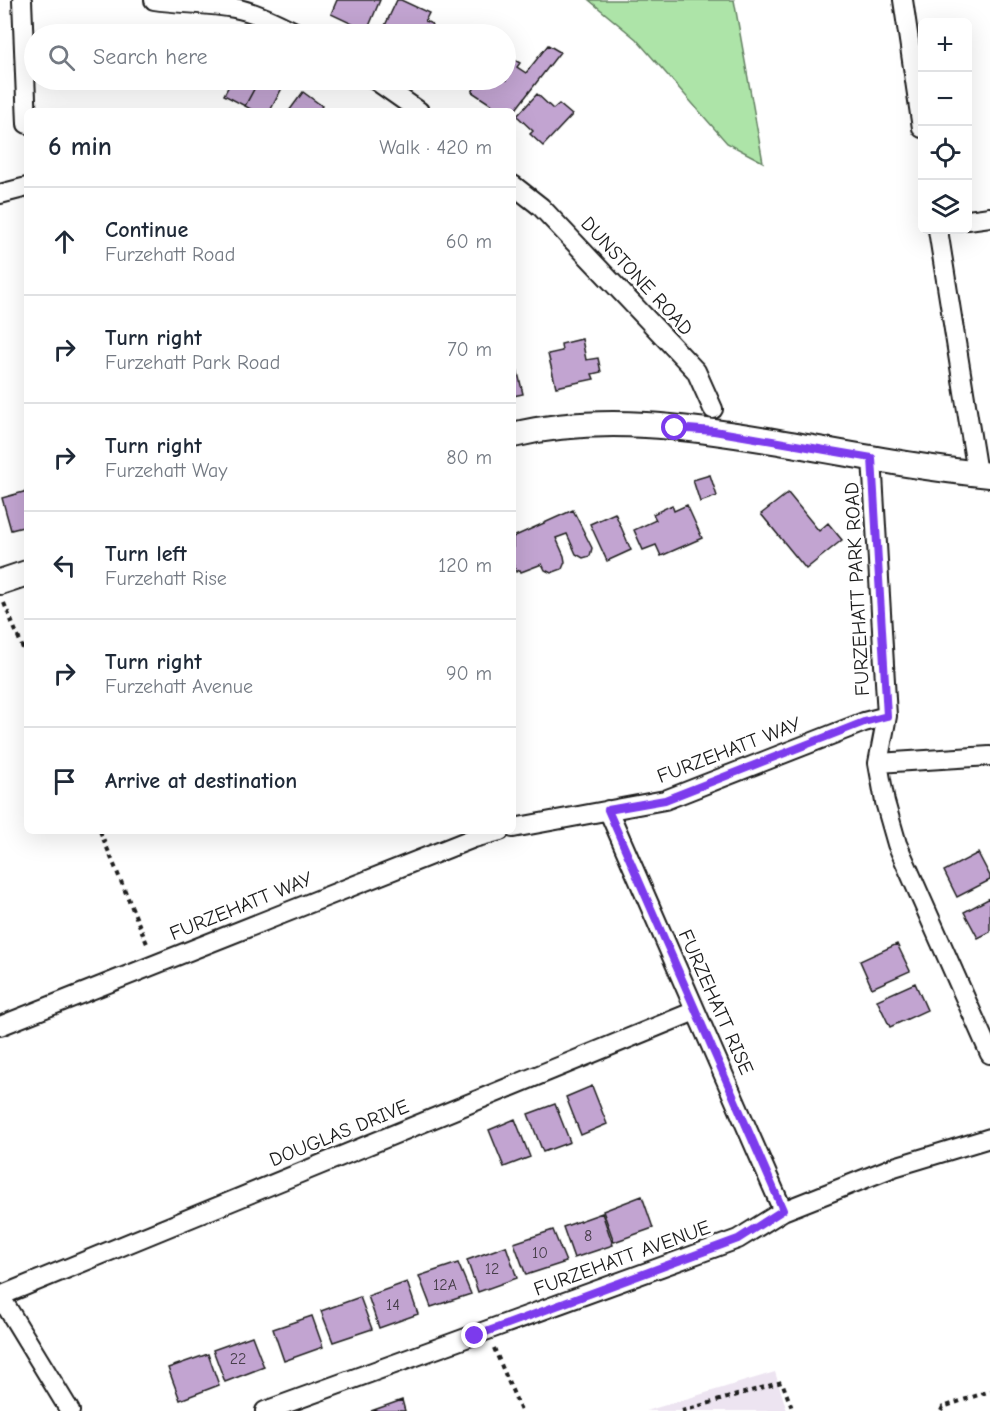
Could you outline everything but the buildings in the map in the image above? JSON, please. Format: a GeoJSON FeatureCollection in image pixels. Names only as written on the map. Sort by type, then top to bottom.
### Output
{"type":"FeatureCollection","features":[{"type":"Feature","properties":{"kind":"street"},"geometry":{"type":"LineString","coordinates":[[22,0],[24,50]]}},
{"type":"Feature","properties":{"kind":"street"},"geometry":{"type":"LineString","coordinates":[[154,0],[234,8],[278,24]]}},
{"type":"Feature","properties":{"kind":"street"},"geometry":{"type":"LineString","coordinates":[[903,0],[922,126]]}},
{"type":"Feature","properties":{"kind":"street"},"geometry":{"type":"LineString","coordinates":[[26,90],[26,108]]}},
{"type":"Feature","properties":{"kind":"street"},"geometry":{"type":"LineString","coordinates":[[389,90],[415,108]]}},
{"type":"Feature","properties":{"kind":"street","name":"DUNSTONE ROAD"},"geometry":{"type":"LineString","coordinates":[[516,187],[541,207],[696,371],[713,409]]}},
{"type":"Feature","properties":{"kind":"street"},"geometry":{"type":"LineString","coordinates":[[0,194],[24,188]]}},
{"type":"Feature","properties":{"kind":"street"},"geometry":{"type":"LineString","coordinates":[[972,219],[990,217]]}},
{"type":"Feature","properties":{"kind":"street"},"geometry":{"type":"LineString","coordinates":[[516,434],[545,428],[617,424],[714,431],[983,474],[939,234]]}},
{"type":"Feature","properties":{"kind":"street","name":"FURZEHATT PARK ROAD"},"geometry":{"type":"LineString","coordinates":[[872,458],[887,716],[878,763],[885,802],[897,844],[990,1054]]}},
{"type":"Feature","properties":{"kind":"street"},"geometry":{"type":"LineString","coordinates":[[0,582],[24,574]]}},
{"type":"Feature","properties":{"kind":"street","name":"FURZEHATT WAY"},"geometry":{"type":"LineString","coordinates":[[516,827],[665,800],[864,722],[887,716]]}},
{"type":"Feature","properties":{"kind":"street"},"geometry":{"type":"LineString","coordinates":[[878,763],[990,756]]}},
{"type":"Feature","properties":{"kind":"street","name":"FURZEHATT RISE"},"geometry":{"type":"LineString","coordinates":[[608,810],[783,1210]]}},
{"type":"Feature","properties":{"kind":"street","name":"FURZEHATT WAY"},"geometry":{"type":"LineString","coordinates":[[0,1026],[489,834]]}},
{"type":"Feature","properties":{"kind":"street","name":"DOUGLAS DRIVE"},"geometry":{"type":"LineString","coordinates":[[0,1296],[695,1011]]}},
{"type":"Feature","properties":{"kind":"street","name":"FURZEHATT AVENUE"},"geometry":{"type":"LineString","coordinates":[[265,1411],[738,1239],[783,1210],[894,1167],[990,1138]]}},
{"type":"Feature","properties":{"kind":"street"},"geometry":{"type":"LineString","coordinates":[[0,1296],[70,1411]]}},
{"type":"Feature","properties":{"kind":"path"},"geometry":{"type":"LineString","coordinates":[[0,594],[24,651]]}},
{"type":"Feature","properties":{"kind":"path"},"geometry":{"type":"LineString","coordinates":[[101,834],[155,964]]}},
{"type":"Feature","properties":{"kind":"path"},"geometry":{"type":"LineString","coordinates":[[487,1332],[521,1411]]}},
{"type":"Feature","properties":{"kind":"path"},"geometry":{"type":"LineString","coordinates":[[682,1411],[782,1382],[793,1411]]}},
{"type":"Feature","properties":{"kind":"path"},"geometry":{"type":"LineString","coordinates":[[941,1411],[942,1407],[990,1391]]}},
{"type":"Feature","properties":{"kind":"shaded area"},"geometry":{"type":"Polygon","coordinates":[[[775,1372],[787,1411],[646,1411],[775,1372]]]}},
{"type":"Feature","properties":{"kind":"green space"},"geometry":{"type":"Polygon","coordinates":[[[589,0],[734,0],[763,162],[727,143],[636,39],[589,0]]]}},
{"type":"Feature","properties":{"kind":"route"},"geometry":{"type":"LineString","coordinates":[[475,1336],[738,1239],[783,1210],[608,810],[665,800],[864,722],[887,716],[872,458],[714,431],[675,428]]}}]}
